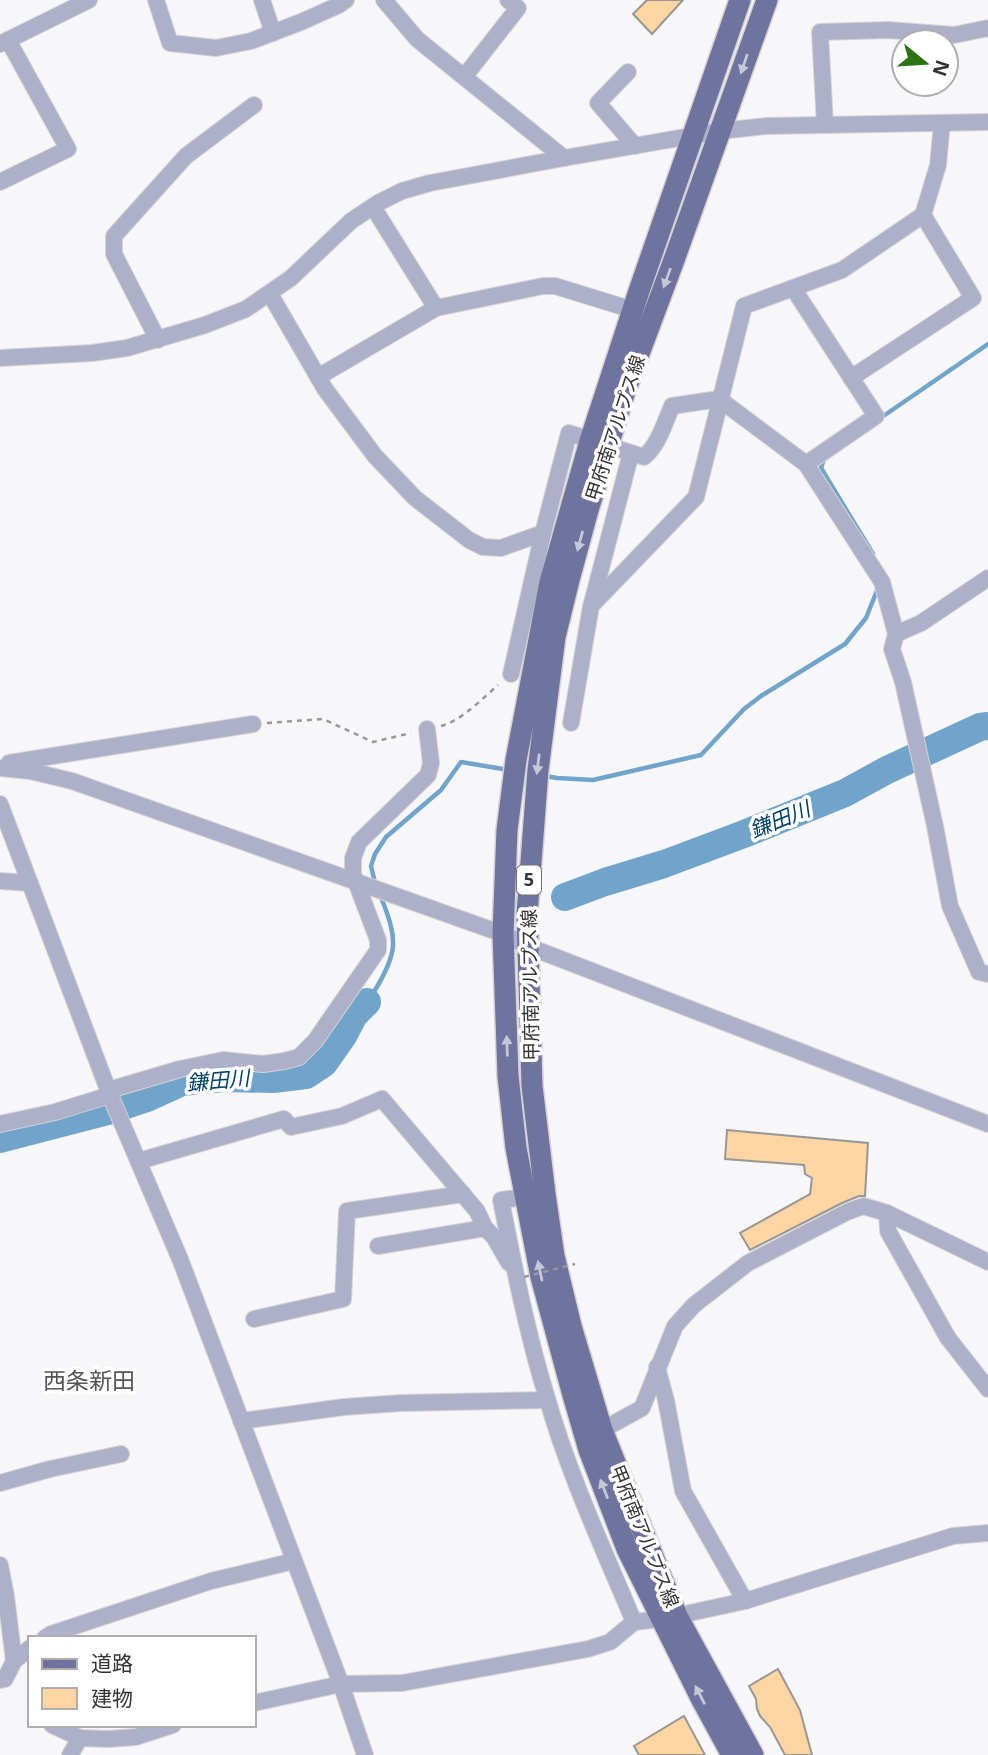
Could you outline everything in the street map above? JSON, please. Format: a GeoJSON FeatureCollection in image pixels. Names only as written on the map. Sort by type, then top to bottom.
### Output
{"type":"FeatureCollection","features":[{"type":"Feature","properties":{"kind":"main road","name":"甲府南アルプス線"},"geometry":{"type":"LineString","coordinates":[[740,0],[632,310],[599,443],[588,510],[555,637],[533,816],[527,946],[535,1196],[541,1277],[589,1450],[627,1549],[753,1755]]}},
{"type":"Feature","properties":{"kind":"main road","name":"甲府南アルプス線"},"geometry":{"type":"LineString","coordinates":[[732,1755],[702,1700],[602,1430],[571,1326],[554,1256],[516,1148],[508,1076],[503,934],[507,830],[516,760],[550,582],[599,443],[625,391],[767,0]]}},
{"type":"Feature","properties":{"kind":"street"},"geometry":{"type":"LineString","coordinates":[[156,0],[170,43],[216,48],[251,41],[273,33],[346,0]]}},
{"type":"Feature","properties":{"kind":"street"},"geometry":{"type":"LineString","coordinates":[[262,0],[273,33]]}},
{"type":"Feature","properties":{"kind":"street"},"geometry":{"type":"LineString","coordinates":[[384,0],[417,39],[564,158]]}},
{"type":"Feature","properties":{"kind":"street"},"geometry":{"type":"LineString","coordinates":[[464,77],[518,8],[508,0]]}},
{"type":"Feature","properties":{"kind":"street"},"geometry":{"type":"LineString","coordinates":[[0,182],[68,149],[4,42],[80,2]]}},
{"type":"Feature","properties":{"kind":"street"},"geometry":{"type":"LineString","coordinates":[[825,125],[820,32],[888,30],[954,35],[988,28]]}},
{"type":"Feature","properties":{"kind":"street"},"geometry":{"type":"LineString","coordinates":[[628,72],[598,103],[635,146]]}},
{"type":"Feature","properties":{"kind":"street"},"geometry":{"type":"LineString","coordinates":[[158,340],[114,254],[114,236],[186,156],[254,104]]}},
{"type":"Feature","properties":{"kind":"street"},"geometry":{"type":"LineString","coordinates":[[2,355],[92,353],[127,348],[205,325],[246,309],[291,278],[351,221],[402,191],[430,183],[720,131],[765,126],[988,122]]}},
{"type":"Feature","properties":{"kind":"street"},"geometry":{"type":"LineString","coordinates":[[591,606],[696,497],[744,306],[842,270],[923,215],[938,165],[942,123]]}},
{"type":"Feature","properties":{"kind":"street"},"geometry":{"type":"LineString","coordinates":[[373,206],[436,309]]}},
{"type":"Feature","properties":{"kind":"street"},"geometry":{"type":"LineString","coordinates":[[851,378],[973,298],[923,215]]}},
{"type":"Feature","properties":{"kind":"street"},"geometry":{"type":"LineString","coordinates":[[318,377],[436,309],[543,286],[555,286],[632,310]]}},
{"type":"Feature","properties":{"kind":"street"},"geometry":{"type":"LineString","coordinates":[[793,288],[876,416],[806,464]]}},
{"type":"Feature","properties":{"kind":"street"},"geometry":{"type":"LineString","coordinates":[[270,294],[325,389],[375,456],[415,498],[469,540],[483,547],[501,548],[543,533]]}},
{"type":"Feature","properties":{"kind":"street"},"geometry":{"type":"LineString","coordinates":[[511,674],[569,433],[644,457],[658,439],[672,406],[719,399],[806,464],[882,582],[896,634],[892,649],[903,682],[950,906],[979,972],[988,974]]}},
{"type":"Feature","properties":{"kind":"street"},"geometry":{"type":"LineString","coordinates":[[571,723],[591,606],[631,453]]}},
{"type":"Feature","properties":{"kind":"street"},"geometry":{"type":"LineString","coordinates":[[896,634],[922,623],[988,578]]}},
{"type":"Feature","properties":{"kind":"street"},"geometry":{"type":"LineString","coordinates":[[0,766],[253,724]]}},
{"type":"Feature","properties":{"kind":"street"},"geometry":{"type":"LineString","coordinates":[[0,1124],[55,1112],[180,1069],[223,1060],[263,1064],[299,1056],[315,1041],[378,950],[378,940],[360,883],[353,874],[353,858],[359,842],[428,775],[431,763],[427,729]]}},
{"type":"Feature","properties":{"kind":"street"},"geometry":{"type":"LineString","coordinates":[[0,766],[72,781],[503,934],[527,946],[988,1124]]}},
{"type":"Feature","properties":{"kind":"street"},"geometry":{"type":"LineString","coordinates":[[0,804],[110,1094],[180,1259],[341,1684],[365,1755]]}},
{"type":"Feature","properties":{"kind":"street"},"geometry":{"type":"LineString","coordinates":[[0,881],[30,883]]}},
{"type":"Feature","properties":{"kind":"street"},"geometry":{"type":"LineString","coordinates":[[139,1161],[284,1119],[291,1127],[342,1116],[382,1099],[477,1211],[485,1228],[520,1276]]}},
{"type":"Feature","properties":{"kind":"street"},"geometry":{"type":"LineString","coordinates":[[254,1320],[343,1299],[348,1210],[463,1194]]}},
{"type":"Feature","properties":{"kind":"street"},"geometry":{"type":"LineString","coordinates":[[535,1196],[501,1200],[520,1276],[522,1307],[547,1400],[579,1489],[634,1622]]}},
{"type":"Feature","properties":{"kind":"street"},"geometry":{"type":"LineString","coordinates":[[602,1430],[642,1408],[675,1326],[694,1305],[748,1263],[847,1212],[863,1206],[887,1213],[988,1262]]}},
{"type":"Feature","properties":{"kind":"street"},"geometry":{"type":"LineString","coordinates":[[887,1213],[888,1231],[947,1338],[988,1389]]}},
{"type":"Feature","properties":{"kind":"street"},"geometry":{"type":"LineString","coordinates":[[378,1245],[485,1228]]}},
{"type":"Feature","properties":{"kind":"street"},"geometry":{"type":"LineString","coordinates":[[657,1367],[683,1491],[745,1601]]}},
{"type":"Feature","properties":{"kind":"street"},"geometry":{"type":"LineString","coordinates":[[241,1421],[344,1407],[401,1403],[547,1400]]}},
{"type":"Feature","properties":{"kind":"street"},"geometry":{"type":"LineString","coordinates":[[0,1483],[121,1454]]}},
{"type":"Feature","properties":{"kind":"street"},"geometry":{"type":"LineString","coordinates":[[256,1703],[341,1684],[402,1683],[588,1649],[610,1642],[634,1622],[745,1601],[953,1536],[988,1533]]}},
{"type":"Feature","properties":{"kind":"street"},"geometry":{"type":"LineString","coordinates":[[51,1636],[211,1581],[294,1561]]}},
{"type":"Feature","properties":{"kind":"street"},"geometry":{"type":"LineString","coordinates":[[0,1565],[14,1661]]}},
{"type":"Feature","properties":{"kind":"street"},"geometry":{"type":"LineString","coordinates":[[0,1680],[5,1679],[14,1661],[28,1650]]}},
{"type":"Feature","properties":{"kind":"street"},"geometry":{"type":"LineString","coordinates":[[56,1727],[80,1738],[108,1739],[136,1737],[167,1727]]}},
{"type":"Feature","properties":{"kind":"street"},"geometry":{"type":"LineString","coordinates":[[70,1755],[80,1738]]}},
{"type":"Feature","properties":{"kind":"path"},"geometry":{"type":"LineString","coordinates":[[253,724],[323,719],[373,742],[449,724],[511,674]]}},
{"type":"Feature","properties":{"kind":"path"},"geometry":{"type":"LineString","coordinates":[[520,1276],[575,1264]]}},
{"type":"Feature","properties":{"kind":"building"},"geometry":{"type":"Polygon","coordinates":[[[647,0],[683,0],[652,34],[633,14],[647,0]]]}},
{"type":"Feature","properties":{"kind":"building"},"geometry":{"type":"Polygon","coordinates":[[[727,1130],[868,1143],[865,1196],[842,1203],[750,1250],[740,1233],[810,1194],[812,1178],[805,1174],[804,1165],[725,1159],[727,1130]]]}},
{"type":"Feature","properties":{"kind":"building"},"geometry":{"type":"Polygon","coordinates":[[[778,1669],[800,1710],[812,1755],[785,1755],[757,1709],[756,1699],[749,1686],[778,1669]]]}},
{"type":"Feature","properties":{"kind":"building"},"geometry":{"type":"Polygon","coordinates":[[[684,1716],[705,1755],[639,1755],[634,1746],[684,1716]]]}},
{"type":"Feature","properties":{"kind":"waterway"},"geometry":{"type":"LineString","coordinates":[[879,419],[988,344]]}},
{"type":"Feature","properties":{"kind":"waterway"},"geometry":{"type":"LineString","coordinates":[[824,459],[821,468],[873,554]]}},
{"type":"Feature","properties":{"kind":"waterway"},"geometry":{"type":"LineString","coordinates":[[545,776],[593,780],[701,755],[744,709],[845,644],[866,618],[878,588]]}},
{"type":"Feature","properties":{"kind":"waterway","name":"鎌田川"},"geometry":{"type":"LineString","coordinates":[[565,897],[744,834],[845,793],[887,770],[980,727],[988,726]]}},
{"type":"Feature","properties":{"kind":"waterway"},"geometry":{"type":"LineString","coordinates":[[375,883],[371,866],[386,837],[441,790],[461,762],[509,770]]}},
{"type":"Feature","properties":{"kind":"waterway"},"geometry":{"type":"LineString","coordinates":[[343,1036],[373,993],[391,957],[392,933],[380,894]]}},
{"type":"Feature","properties":{"kind":"waterway","name":"鎌田川"},"geometry":{"type":"LineString","coordinates":[[0,1139],[108,1111],[147,1098],[182,1082],[223,1078],[273,1079],[306,1075],[324,1063],[354,1015],[367,1002]]}},
{"type":"Feature","properties":{"kind":"district","name":"西条新田"},"geometry":{"type":"Point","coordinates":[89,1381]}}]}
